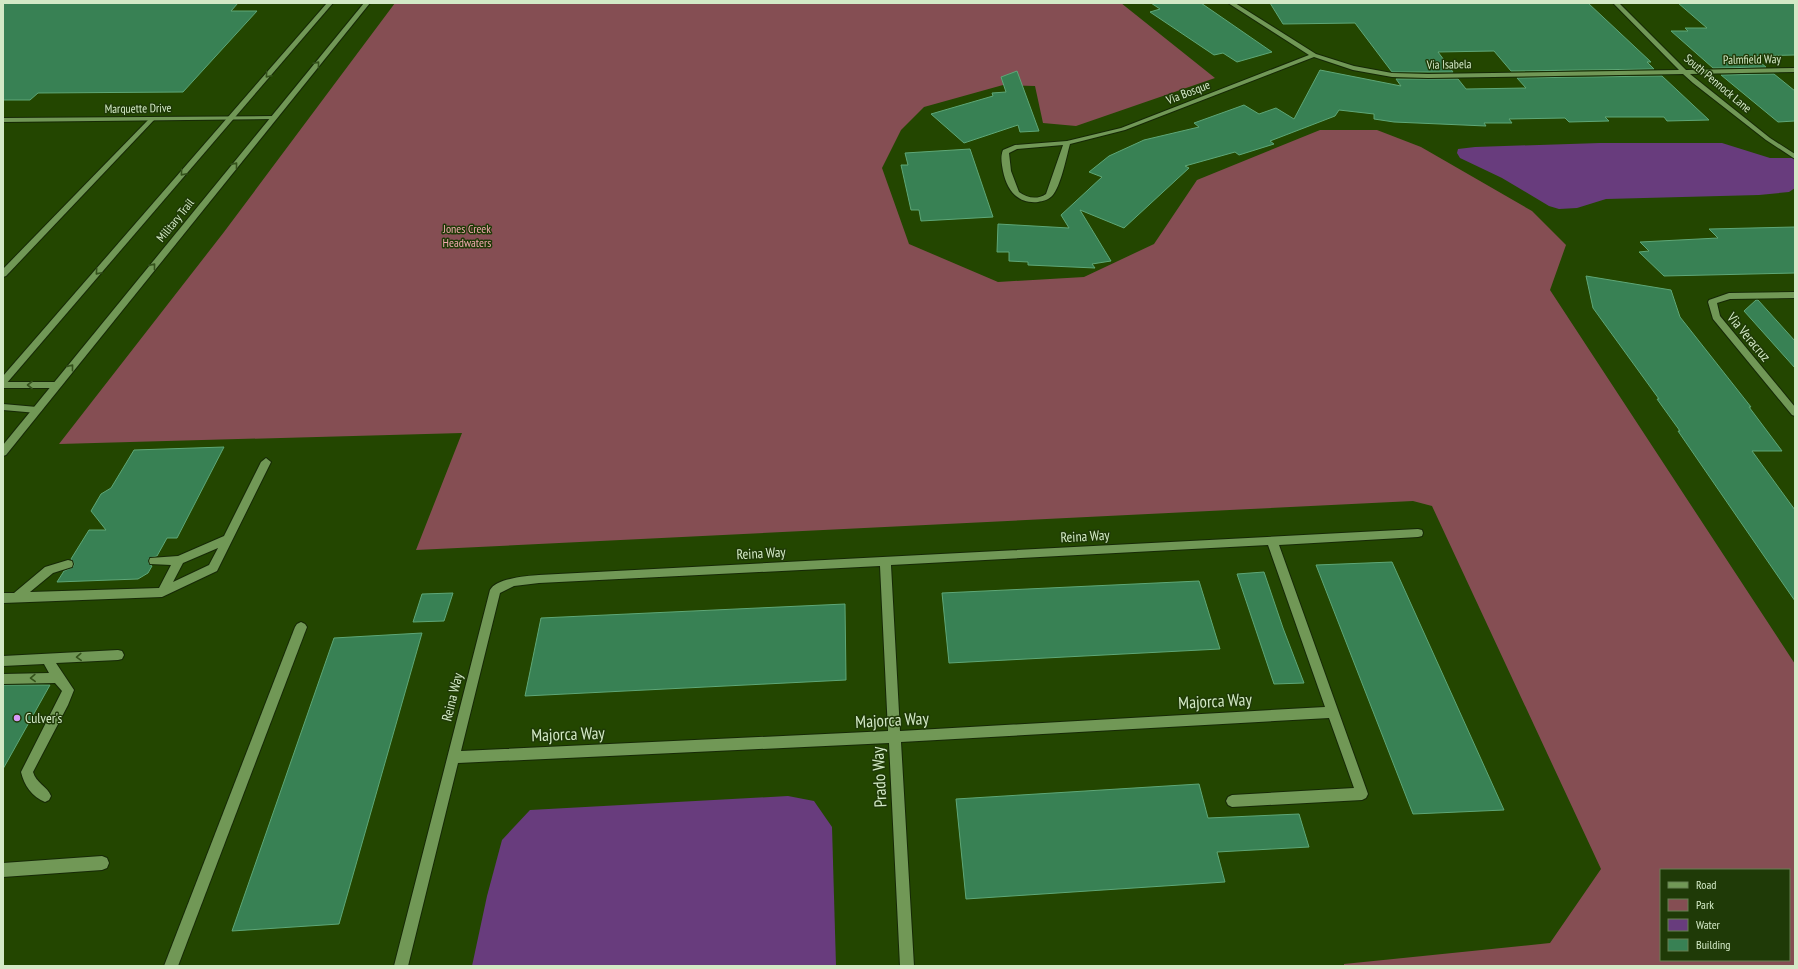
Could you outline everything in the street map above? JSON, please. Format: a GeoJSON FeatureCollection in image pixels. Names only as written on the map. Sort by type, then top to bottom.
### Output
{"type":"FeatureCollection","features":[{"type":"Feature","properties":{"kind":"street","name":"Military Trail"},"geometry":{"type":"LineString","coordinates":[[3,384],[330,3]]}},
{"type":"Feature","properties":{"kind":"street","name":"Military Trail"},"geometry":{"type":"LineString","coordinates":[[3,452],[366,3]]}},
{"type":"Feature","properties":{"kind":"street","name":"Via Isabela"},"geometry":{"type":"LineString","coordinates":[[1231,3],[1314,55],[1353,68],[1392,75],[1428,76],[1685,71]]}},
{"type":"Feature","properties":{"kind":"street","name":"South Pennock Lane"},"geometry":{"type":"LineString","coordinates":[[1616,3],[1695,82],[1795,157]]}},
{"type":"Feature","properties":{"kind":"street","name":"Via Bosque"},"geometry":{"type":"LineString","coordinates":[[1067,142],[1051,194],[1043,199],[1032,200],[1019,196],[1013,191],[1004,159],[1006,152],[1015,147],[1067,142],[1123,129],[1314,55]]}},
{"type":"Feature","properties":{"kind":"street","name":"Palmfield Way"},"geometry":{"type":"LineString","coordinates":[[1685,71],[1795,70]]}},
{"type":"Feature","properties":{"kind":"street","name":"Marquette Drive"},"geometry":{"type":"LineString","coordinates":[[3,120],[273,117]]}},
{"type":"Feature","properties":{"kind":"street"},"geometry":{"type":"LineString","coordinates":[[3,274],[152,119]]}},
{"type":"Feature","properties":{"kind":"street","name":"Via Veracruz"},"geometry":{"type":"LineString","coordinates":[[1795,296],[1729,296],[1712,302],[1716,317],[1795,413]]}},
{"type":"Feature","properties":{"kind":"street"},"geometry":{"type":"LineString","coordinates":[[3,384],[57,385]]}},
{"type":"Feature","properties":{"kind":"street"},"geometry":{"type":"LineString","coordinates":[[3,407],[37,410]]}},
{"type":"Feature","properties":{"kind":"street"},"geometry":{"type":"LineString","coordinates":[[3,598],[162,592],[213,568],[266,462]]}},
{"type":"Feature","properties":{"kind":"street","name":"Reina Way"},"geometry":{"type":"LineString","coordinates":[[401,966],[495,590],[513,582],[539,579],[1418,533]]}},
{"type":"Feature","properties":{"kind":"street"},"geometry":{"type":"LineString","coordinates":[[154,561],[179,560],[228,539]]}},
{"type":"Feature","properties":{"kind":"street"},"geometry":{"type":"LineString","coordinates":[[1232,801],[1362,794],[1272,541]]}},
{"type":"Feature","properties":{"kind":"street"},"geometry":{"type":"LineString","coordinates":[[162,592],[179,560]]}},
{"type":"Feature","properties":{"kind":"street","name":"Prado Way"},"geometry":{"type":"LineString","coordinates":[[884,561],[906,966]]}},
{"type":"Feature","properties":{"kind":"street"},"geometry":{"type":"LineString","coordinates":[[16,598],[49,570],[68,564]]}},
{"type":"Feature","properties":{"kind":"street"},"geometry":{"type":"LineString","coordinates":[[171,966],[300,627]]}},
{"type":"Feature","properties":{"kind":"street"},"geometry":{"type":"LineString","coordinates":[[3,661],[118,655]]}},
{"type":"Feature","properties":{"kind":"street"},"geometry":{"type":"LineString","coordinates":[[45,796],[29,781],[27,772],[64,701],[68,690],[58,678],[47,659]]}},
{"type":"Feature","properties":{"kind":"street"},"geometry":{"type":"LineString","coordinates":[[3,679],[58,678]]}},
{"type":"Feature","properties":{"kind":"street","name":"Majorca Way"},"geometry":{"type":"LineString","coordinates":[[453,757],[893,737],[1332,712]]}},
{"type":"Feature","properties":{"kind":"street"},"geometry":{"type":"LineString","coordinates":[[3,870],[102,863]]}},
{"type":"Feature","properties":{"kind":"green space","name":"Jones Creek Headwaters"},"geometry":{"type":"Polygon","coordinates":[[[395,3],[1121,3],[1215,78],[1076,126],[1043,123],[1035,86],[1003,85],[924,107],[901,130],[882,168],[909,244],[998,282],[1084,277],[1154,244],[1197,180],[1320,130],[1377,130],[1421,147],[1532,211],[1566,245],[1550,290],[1795,664],[1795,966],[1344,966],[1344,964],[1550,943],[1601,869],[1432,506],[1413,501],[416,550],[462,433],[59,444],[224,232],[395,3]]]}},
{"type":"Feature","properties":{"kind":"water"},"geometry":{"type":"Polygon","coordinates":[[[1600,143],[1722,143],[1770,158],[1795,158],[1795,188],[1789,192],[1759,195],[1606,199],[1577,208],[1559,209],[1549,206],[1502,178],[1460,158],[1457,153],[1458,149],[1475,147],[1600,143]]]}},
{"type":"Feature","properties":{"kind":"water"},"geometry":{"type":"Polygon","coordinates":[[[788,796],[814,801],[832,827],[836,966],[472,966],[487,896],[502,840],[530,810],[788,796]]]}},
{"type":"Feature","properties":{"kind":"building"},"geometry":{"type":"Polygon","coordinates":[[[3,3],[238,3],[231,11],[257,11],[183,92],[38,93],[30,100],[3,100],[3,3]]]}},
{"type":"Feature","properties":{"kind":"building"},"geometry":{"type":"Polygon","coordinates":[[[1151,3],[1201,3],[1272,52],[1237,62],[1223,53],[1214,55],[1150,12],[1160,9],[1151,3]]]}},
{"type":"Feature","properties":{"kind":"building"},"geometry":{"type":"Polygon","coordinates":[[[1270,3],[1588,3],[1651,62],[1647,62],[1654,69],[1511,71],[1494,51],[1438,52],[1453,72],[1392,72],[1355,23],[1283,24],[1270,3]]]}},
{"type":"Feature","properties":{"kind":"building"},"geometry":{"type":"Polygon","coordinates":[[[1678,3],[1795,3],[1795,55],[1752,56],[1766,67],[1713,68],[1671,31],[1688,31],[1685,28],[1707,28],[1678,3]]]}},
{"type":"Feature","properties":{"kind":"building"},"geometry":{"type":"Polygon","coordinates":[[[1320,70],[1401,86],[1396,79],[1458,79],[1466,89],[1526,88],[1517,78],[1662,76],[1709,120],[1667,121],[1664,117],[1605,117],[1609,121],[1569,122],[1565,118],[1509,119],[1512,123],[1484,123],[1486,126],[1394,122],[1374,119],[1374,114],[1339,110],[1335,116],[1270,141],[1274,144],[1239,155],[1235,152],[1185,166],[1189,168],[1124,228],[1080,210],[1111,261],[1092,264],[1095,268],[1028,265],[1028,262],[1009,261],[1009,252],[997,252],[998,224],[1069,228],[1061,215],[1102,177],[1089,172],[1109,156],[1144,140],[1199,127],[1194,123],[1244,105],[1259,114],[1276,108],[1294,119],[1320,70]]]}},
{"type":"Feature","properties":{"kind":"building"},"geometry":{"type":"Polygon","coordinates":[[[1017,71],[1039,131],[1020,132],[1018,125],[964,143],[931,114],[993,96],[992,93],[1006,92],[1001,77],[1017,71]]]}},
{"type":"Feature","properties":{"kind":"building"},"geometry":{"type":"Polygon","coordinates":[[[1774,74],[1795,91],[1795,121],[1778,122],[1721,75],[1774,74]]]}},
{"type":"Feature","properties":{"kind":"building"},"geometry":{"type":"Polygon","coordinates":[[[970,149],[993,217],[921,221],[919,210],[911,210],[901,165],[908,165],[905,153],[970,149]]]}},
{"type":"Feature","properties":{"kind":"building"},"geometry":{"type":"Polygon","coordinates":[[[1795,227],[1795,273],[1664,276],[1639,252],[1649,251],[1640,242],[1718,238],[1709,229],[1795,227]]]}},
{"type":"Feature","properties":{"kind":"building"},"geometry":{"type":"Polygon","coordinates":[[[1586,276],[1671,290],[1680,317],[1751,407],[1749,407],[1782,451],[1752,451],[1795,510],[1795,601],[1678,431],[1680,431],[1657,399],[1659,399],[1593,308],[1586,276]]]}},
{"type":"Feature","properties":{"kind":"building"},"geometry":{"type":"Polygon","coordinates":[[[1756,300],[1758,300],[1795,341],[1795,368],[1744,311],[1756,300]]]}},
{"type":"Feature","properties":{"kind":"building"},"geometry":{"type":"Polygon","coordinates":[[[224,447],[177,538],[167,538],[157,556],[149,558],[149,564],[152,566],[148,573],[138,579],[57,582],[64,571],[73,567],[74,564],[71,559],[89,530],[106,530],[91,511],[101,494],[111,488],[134,450],[224,447]]]}},
{"type":"Feature","properties":{"kind":"building"},"geometry":{"type":"Polygon","coordinates":[[[1392,562],[1504,810],[1413,814],[1316,565],[1392,562]]]}},
{"type":"Feature","properties":{"kind":"building"},"geometry":{"type":"Polygon","coordinates":[[[1264,572],[1304,683],[1274,684],[1237,574],[1264,572]]]}},
{"type":"Feature","properties":{"kind":"building"},"geometry":{"type":"Polygon","coordinates":[[[1199,581],[1220,649],[949,663],[942,593],[1199,581]]]}},
{"type":"Feature","properties":{"kind":"building"},"geometry":{"type":"Polygon","coordinates":[[[453,593],[444,621],[413,622],[422,594],[453,593]]]}},
{"type":"Feature","properties":{"kind":"building"},"geometry":{"type":"Polygon","coordinates":[[[845,604],[846,680],[525,696],[541,618],[845,604]]]}},
{"type":"Feature","properties":{"kind":"building"},"geometry":{"type":"Polygon","coordinates":[[[422,633],[339,924],[232,931],[334,638],[422,633]]]}},
{"type":"Feature","properties":{"kind":"building","name":"Culver's"},"geometry":{"type":"Polygon","coordinates":[[[3,685],[50,685],[3,769],[3,685]]]}},
{"type":"Feature","properties":{"kind":"building"},"geometry":{"type":"Polygon","coordinates":[[[1199,784],[1208,818],[1299,814],[1309,847],[1217,852],[1225,882],[966,899],[956,799],[1199,784]]]}},
{"type":"Feature","properties":{"kind":"place","name":"Culver's"},"geometry":{"type":"Point","coordinates":[17,718]}}]}
